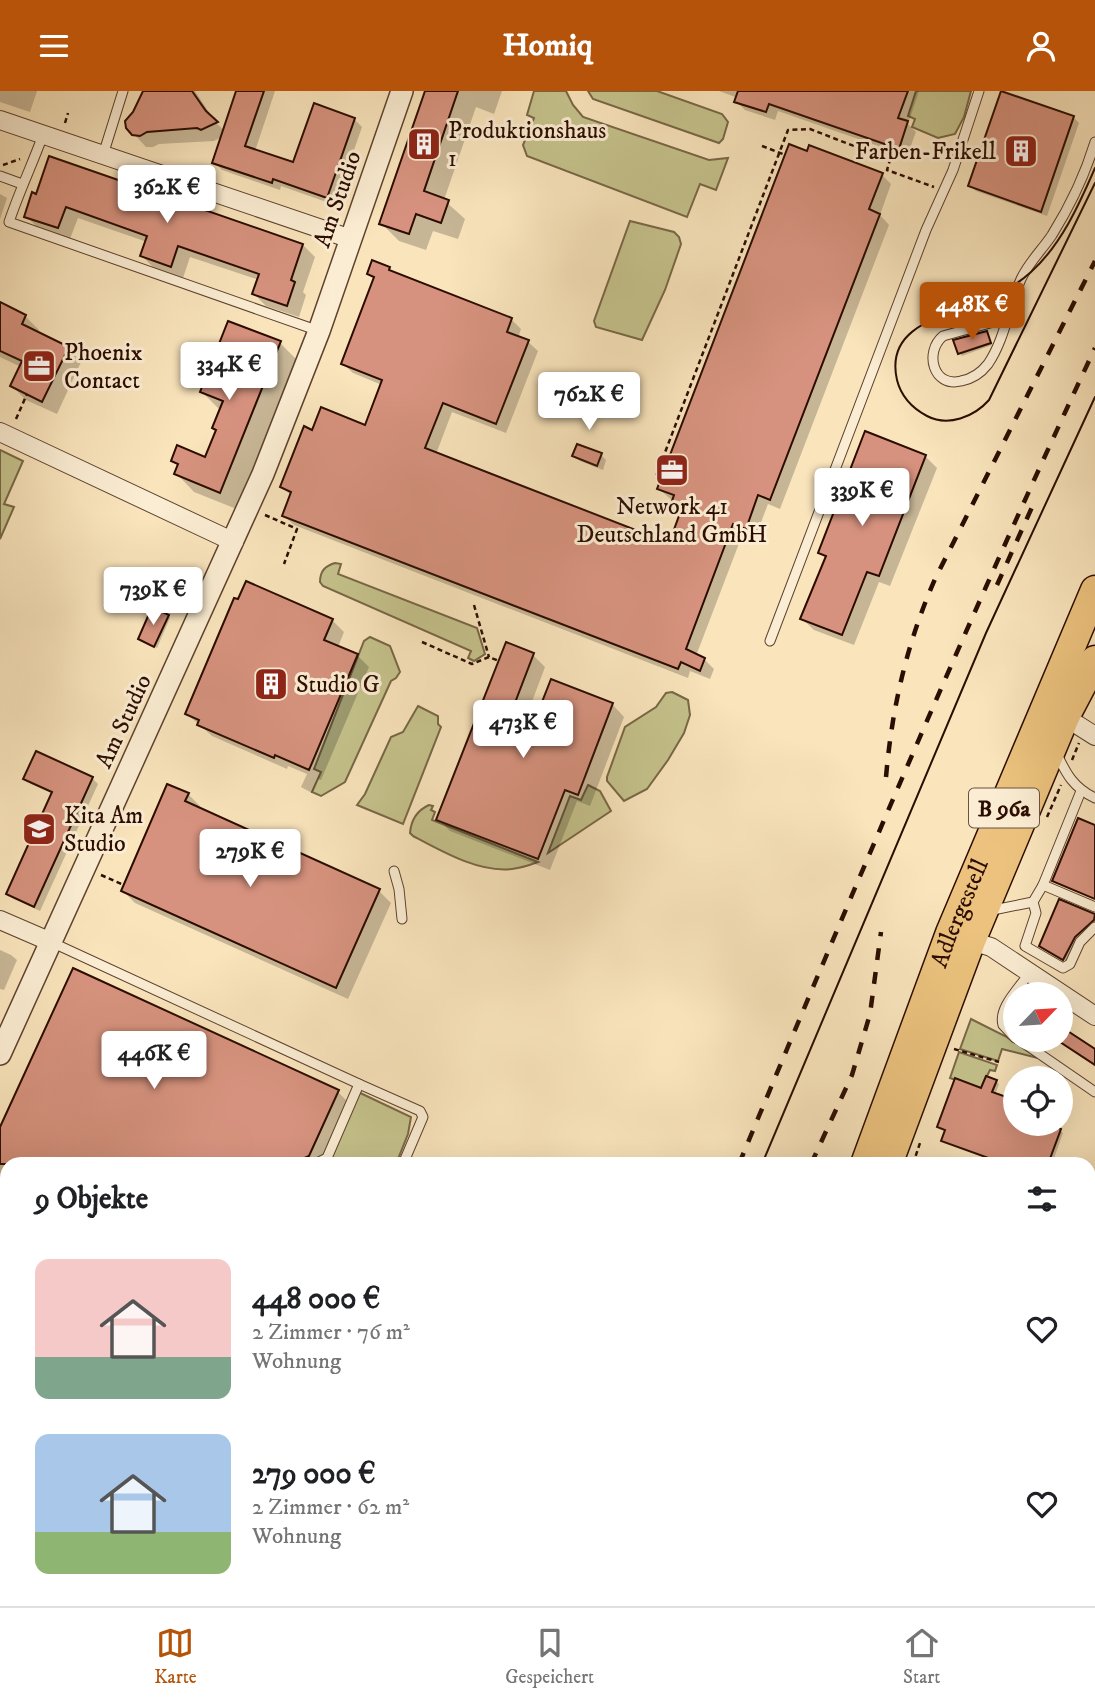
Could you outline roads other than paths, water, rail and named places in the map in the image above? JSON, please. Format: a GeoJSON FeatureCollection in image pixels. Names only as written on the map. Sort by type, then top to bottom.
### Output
{"type":"FeatureCollection","features":[{"type":"Feature","properties":{"kind":"main road","name":"Adlergestell"},"geometry":{"type":"LineString","coordinates":[[868,1157],[961,937],[1095,590]]}},
{"type":"Feature","properties":{"kind":"main road","name":"Adlergestell"},"geometry":{"type":"LineString","coordinates":[[902,1157],[961,937],[983,912],[1065,717],[1095,660]]}},
{"type":"Feature","properties":{"kind":"street","name":"Am Studio"},"geometry":{"type":"LineString","coordinates":[[0,1054],[249,507],[319,331],[402,91]]}},
{"type":"Feature","properties":{"kind":"street"},"geometry":{"type":"LineString","coordinates":[[0,120],[351,239]]}},
{"type":"Feature","properties":{"kind":"street"},"geometry":{"type":"LineString","coordinates":[[0,432],[234,542]]}},
{"type":"Feature","properties":{"kind":"street"},"geometry":{"type":"LineString","coordinates":[[1065,717],[1095,736]]}},
{"type":"Feature","properties":{"kind":"street"},"geometry":{"type":"LineString","coordinates":[[0,920],[51,942]]}},
{"type":"Feature","properties":{"kind":"street"},"geometry":{"type":"LineString","coordinates":[[961,937],[991,947],[1095,1016]]}},
{"type":"Feature","properties":{"kind":"lane"},"geometry":{"type":"LineString","coordinates":[[103,155],[123,91]]}},
{"type":"Feature","properties":{"kind":"lane"},"geometry":{"type":"LineString","coordinates":[[770,641],[926,230],[944,190],[979,91]]}},
{"type":"Feature","properties":{"kind":"lane"},"geometry":{"type":"LineString","coordinates":[[43,135],[9,222],[319,331]]}},
{"type":"Feature","properties":{"kind":"lane"},"geometry":{"type":"LineString","coordinates":[[1008,317],[943,336],[938,340],[932,354],[937,375],[946,382],[960,382],[978,375],[988,363],[1008,317],[1020,281],[1066,211],[1088,165],[1095,142]]}},
{"type":"Feature","properties":{"kind":"lane"},"geometry":{"type":"LineString","coordinates":[[0,176],[22,184]]}},
{"type":"Feature","properties":{"kind":"lane"},"geometry":{"type":"LineString","coordinates":[[1053,746],[1066,775],[1081,791],[1095,798]]}},
{"type":"Feature","properties":{"kind":"lane"},"geometry":{"type":"LineString","coordinates":[[1081,791],[1043,885],[1033,902],[1036,913],[1025,946],[1063,968],[1070,964],[1080,942],[1095,927]]}},
{"type":"Feature","properties":{"kind":"lane"},"geometry":{"type":"LineString","coordinates":[[394,871],[402,919]]}},
{"type":"Feature","properties":{"kind":"lane"},"geometry":{"type":"LineString","coordinates":[[1043,885],[1095,907]]}},
{"type":"Feature","properties":{"kind":"lane"},"geometry":{"type":"LineString","coordinates":[[983,912],[1033,902]]}},
{"type":"Feature","properties":{"kind":"lane"},"geometry":{"type":"LineString","coordinates":[[51,942],[420,1111],[423,1117],[406,1157]]}},
{"type":"Feature","properties":{"kind":"lane"},"geometry":{"type":"LineString","coordinates":[[1024,982],[1030,973]]}},
{"type":"Feature","properties":{"kind":"lane"},"geometry":{"type":"LineString","coordinates":[[1035,1052],[1095,1092]]}},
{"type":"Feature","properties":{"kind":"lane"},"geometry":{"type":"LineString","coordinates":[[327,1157],[359,1084]]}},
{"type":"Feature","properties":{"kind":"tram line"},"geometry":{"type":"LineString","coordinates":[[1095,168],[1060,237],[1031,272],[992,297],[923,325],[910,334],[900,346],[896,361],[897,380],[904,396],[917,409],[935,419],[952,420],[976,411],[989,400],[1095,183]]}},
{"type":"Feature","properties":{"kind":"tram line"},"geometry":{"type":"LineString","coordinates":[[765,1157],[986,633],[1095,397]]}},
{"type":"Feature","properties":{"kind":"railway"},"geometry":{"type":"LineString","coordinates":[[886,777],[902,676],[925,603],[1095,261]]}},
{"type":"Feature","properties":{"kind":"railway"},"geometry":{"type":"LineString","coordinates":[[742,1157],[912,754],[1095,348]]}},
{"type":"Feature","properties":{"kind":"railway"},"geometry":{"type":"LineString","coordinates":[[997,585],[1033,505]]}},
{"type":"Feature","properties":{"kind":"railway"},"geometry":{"type":"LineString","coordinates":[[814,1157],[852,1075],[870,1014],[881,932]]}},
{"type":"Feature","properties":{"kind":"place","name":"Produktionshaus 1"},"geometry":{"type":"Point","coordinates":[424,144]}},
{"type":"Feature","properties":{"kind":"place","name":"Farben-Frikell"},"geometry":{"type":"Point","coordinates":[1021,151]}},
{"type":"Feature","properties":{"kind":"place","name":"Phoenix Contact"},"geometry":{"type":"Point","coordinates":[39,366]}},
{"type":"Feature","properties":{"kind":"place","name":"Network 41 Deutschland GmbH"},"geometry":{"type":"Point","coordinates":[672,470]}},
{"type":"Feature","properties":{"kind":"place","name":"Studio G"},"geometry":{"type":"Point","coordinates":[271,684]}},
{"type":"Feature","properties":{"kind":"place","name":"Kita Am Studio"},"geometry":{"type":"Point","coordinates":[39,829]}}]}
